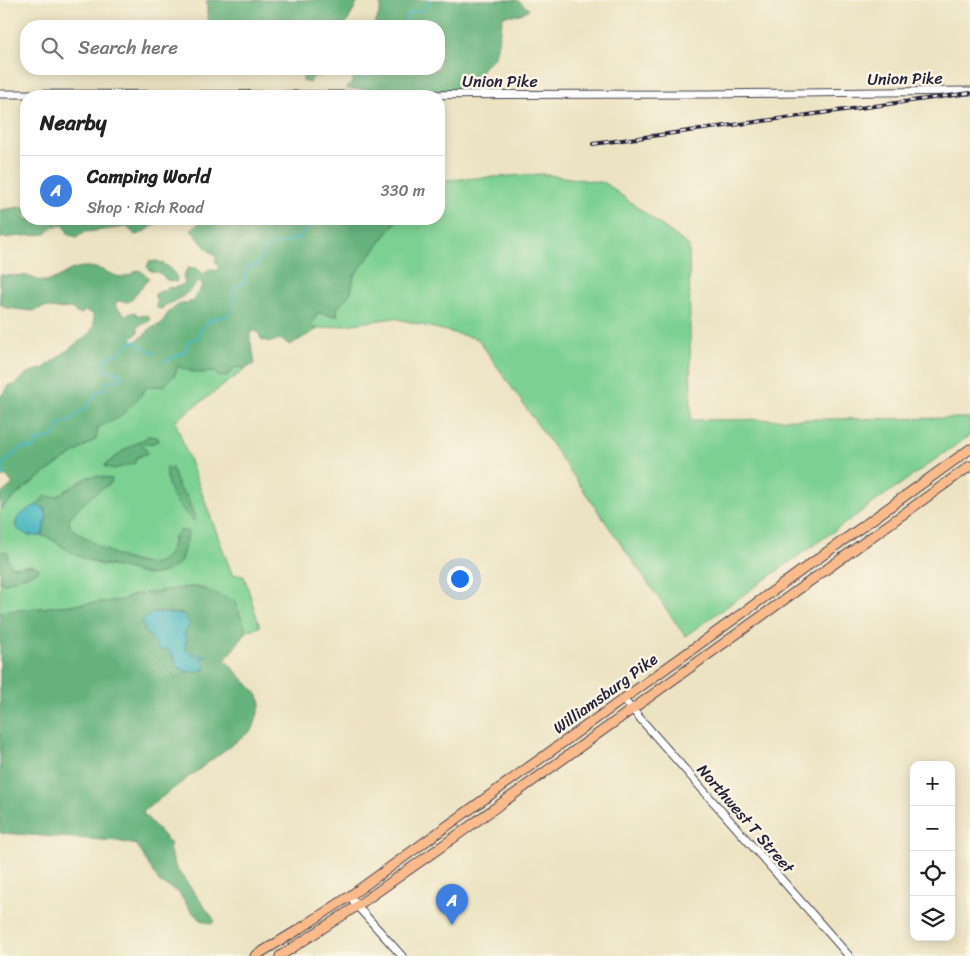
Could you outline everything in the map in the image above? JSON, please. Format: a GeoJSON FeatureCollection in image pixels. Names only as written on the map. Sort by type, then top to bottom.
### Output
{"type":"FeatureCollection","features":[{"type":"Feature","properties":{"kind":"main road","name":"Williamsburg Pike"},"geometry":{"type":"LineString","coordinates":[[255,956],[350,896],[970,449]]}},
{"type":"Feature","properties":{"kind":"main road","name":"Williamsburg Pike"},"geometry":{"type":"LineString","coordinates":[[280,956],[357,906],[633,710],[970,466]]}},
{"type":"Feature","properties":{"kind":"street","name":"Union Pike"},"geometry":{"type":"LineString","coordinates":[[445,95],[970,91]]}},
{"type":"Feature","properties":{"kind":"street","name":"Union Pike"},"geometry":{"type":"LineString","coordinates":[[0,94],[20,94]]}},
{"type":"Feature","properties":{"kind":"street","name":"Northwest T Street"},"geometry":{"type":"LineString","coordinates":[[623,698],[849,956]]}},
{"type":"Feature","properties":{"kind":"street"},"geometry":{"type":"LineString","coordinates":[[350,896],[402,956]]}},
{"type":"Feature","properties":{"kind":"green space"},"geometry":{"type":"Polygon","coordinates":[[[207,0],[359,0],[348,20],[208,20],[207,0]]]}},
{"type":"Feature","properties":{"kind":"green space"},"geometry":{"type":"Polygon","coordinates":[[[380,0],[517,0],[529,9],[521,14],[503,16],[495,57],[482,70],[477,86],[452,91],[347,89],[353,80],[352,75],[445,75],[445,20],[376,20],[380,0]]]}},
{"type":"Feature","properties":{"kind":"green space"},"geometry":{"type":"Polygon","coordinates":[[[304,75],[315,75],[309,83],[303,81],[304,75]]]}},
{"type":"Feature","properties":{"kind":"green space"},"geometry":{"type":"Polygon","coordinates":[[[542,174],[605,183],[689,246],[691,420],[970,418],[970,435],[685,636],[478,339],[394,318],[318,329],[310,326],[318,313],[337,316],[337,309],[351,292],[354,276],[393,225],[445,225],[445,180],[542,174]]]}},
{"type":"Feature","properties":{"kind":"green space"},"geometry":{"type":"Polygon","coordinates":[[[20,207],[20,225],[64,225],[53,226],[46,234],[0,238],[0,210],[20,207]]]}},
{"type":"Feature","properties":{"kind":"green space"},"geometry":{"type":"Polygon","coordinates":[[[64,225],[154,225],[146,231],[135,235],[127,227],[85,232],[77,237],[69,235],[64,225]]]}},
{"type":"Feature","properties":{"kind":"green space"},"geometry":{"type":"Polygon","coordinates":[[[197,225],[393,225],[354,276],[351,292],[337,309],[337,316],[318,313],[310,326],[318,329],[290,345],[280,339],[271,342],[262,340],[257,331],[250,332],[254,364],[247,368],[235,367],[227,376],[219,377],[214,372],[195,372],[178,366],[174,376],[164,386],[147,387],[119,418],[98,427],[96,439],[26,487],[0,510],[0,495],[13,484],[6,475],[0,479],[0,397],[10,385],[15,385],[27,373],[44,368],[89,334],[94,326],[93,314],[85,311],[81,314],[76,313],[75,310],[70,308],[44,307],[33,311],[7,308],[0,304],[0,275],[27,276],[42,281],[51,280],[81,267],[96,268],[118,276],[130,275],[138,270],[141,271],[149,278],[129,302],[117,301],[115,306],[126,315],[134,312],[139,316],[148,315],[150,321],[138,326],[138,333],[131,339],[133,343],[148,332],[149,329],[161,324],[168,313],[178,305],[194,301],[203,284],[198,282],[183,296],[165,305],[162,309],[157,308],[158,301],[155,298],[155,294],[169,287],[174,288],[185,284],[183,276],[188,268],[195,268],[204,274],[209,269],[217,271],[219,267],[216,263],[216,256],[207,249],[191,230],[197,225]]]}},
{"type":"Feature","properties":{"kind":"green space"},"geometry":{"type":"Polygon","coordinates":[[[157,261],[171,269],[177,278],[176,282],[166,280],[162,274],[151,271],[147,267],[149,262],[157,261]]]}},
{"type":"Feature","properties":{"kind":"green space"},"geometry":{"type":"Polygon","coordinates":[[[178,366],[192,372],[214,372],[227,376],[235,367],[247,368],[175,421],[232,574],[244,576],[260,627],[247,631],[234,601],[216,596],[201,587],[132,595],[123,600],[0,612],[0,581],[3,584],[28,576],[33,565],[10,566],[4,550],[0,555],[0,510],[26,487],[96,439],[98,427],[119,418],[147,387],[174,376],[178,366]],[[149,436],[123,451],[105,465],[114,469],[147,453],[143,445],[145,443],[153,443],[159,439],[149,436]],[[88,477],[56,497],[45,496],[36,506],[26,511],[17,519],[15,526],[28,535],[48,537],[74,554],[101,565],[119,567],[147,575],[161,573],[173,567],[174,536],[167,557],[153,564],[134,561],[115,554],[96,545],[70,527],[69,519],[78,508],[111,483],[112,479],[88,477]],[[175,478],[177,503],[192,520],[196,520],[186,495],[179,489],[175,478]]]}},
{"type":"Feature","properties":{"kind":"green space"},"geometry":{"type":"Polygon","coordinates":[[[149,436],[157,437],[159,440],[153,443],[145,443],[143,445],[148,453],[136,457],[135,463],[114,469],[105,467],[123,451],[149,436]]]}},
{"type":"Feature","properties":{"kind":"green space"},"geometry":{"type":"Polygon","coordinates":[[[167,467],[172,468],[179,489],[186,495],[196,520],[192,520],[186,515],[173,496],[168,482],[167,467]]]}},
{"type":"Feature","properties":{"kind":"green space"},"geometry":{"type":"Polygon","coordinates":[[[98,476],[112,479],[111,483],[78,508],[69,519],[70,527],[90,541],[117,555],[144,564],[156,563],[165,558],[170,552],[179,531],[188,531],[180,563],[171,569],[156,574],[142,573],[86,559],[72,553],[51,539],[42,536],[47,515],[44,508],[37,505],[45,496],[56,497],[88,477],[98,476]]]}},
{"type":"Feature","properties":{"kind":"green space"},"geometry":{"type":"Polygon","coordinates":[[[4,550],[8,553],[11,566],[35,567],[39,568],[38,571],[3,584],[0,581],[0,555],[4,550]]]}},
{"type":"Feature","properties":{"kind":"green space"},"geometry":{"type":"Polygon","coordinates":[[[190,587],[207,590],[234,601],[247,631],[225,660],[257,694],[261,703],[253,729],[142,812],[171,844],[169,849],[176,868],[215,921],[212,924],[201,920],[191,911],[178,892],[159,882],[137,845],[117,841],[0,833],[0,612],[123,600],[132,595],[190,587]],[[154,612],[144,619],[144,631],[153,639],[156,647],[168,648],[176,663],[187,672],[203,670],[205,664],[201,657],[205,657],[186,650],[185,645],[187,642],[184,634],[187,630],[186,616],[154,612]]]}},
{"type":"Feature","properties":{"kind":"water"},"geometry":{"type":"Polygon","coordinates":[[[37,505],[44,508],[47,515],[42,536],[28,535],[17,529],[16,524],[19,517],[25,511],[37,505]]]}},
{"type":"Feature","properties":{"kind":"water"},"geometry":{"type":"Polygon","coordinates":[[[153,612],[185,615],[190,625],[184,634],[187,640],[186,650],[191,651],[193,655],[197,656],[199,654],[207,655],[207,658],[201,657],[205,664],[205,670],[187,672],[177,667],[176,661],[168,649],[162,651],[156,647],[153,639],[144,631],[145,627],[141,623],[153,612]]]}},
{"type":"Feature","properties":{"kind":"waterway"},"geometry":{"type":"LineString","coordinates":[[406,20],[407,16],[412,12],[423,11],[430,0]]}},
{"type":"Feature","properties":{"kind":"waterway"},"geometry":{"type":"LineString","coordinates":[[365,83],[366,75]]}},
{"type":"Feature","properties":{"kind":"waterway"},"geometry":{"type":"LineString","coordinates":[[164,360],[167,361],[186,352],[189,342],[199,337],[201,329],[206,326],[208,321],[231,314],[235,300],[232,293],[237,286],[245,282],[245,274],[250,266],[256,266],[267,248],[288,242],[291,238],[296,240],[311,225]]}},
{"type":"Feature","properties":{"kind":"waterway"},"geometry":{"type":"LineString","coordinates":[[0,476],[4,474],[2,468],[5,463],[21,448],[29,449],[34,447],[36,441],[50,438],[58,432],[57,424],[71,421],[75,415],[87,407],[98,391],[107,389],[107,381],[120,380],[122,378],[121,374],[105,370],[104,359],[120,352],[134,341],[155,353]]}},
{"type":"Feature","properties":{"kind":"railway"},"geometry":{"type":"LineString","coordinates":[[593,144],[970,93]]}},
{"type":"Feature","properties":{"kind":"place","name":"Camping World"},"geometry":{"type":"Point","coordinates":[452,925]}}]}
